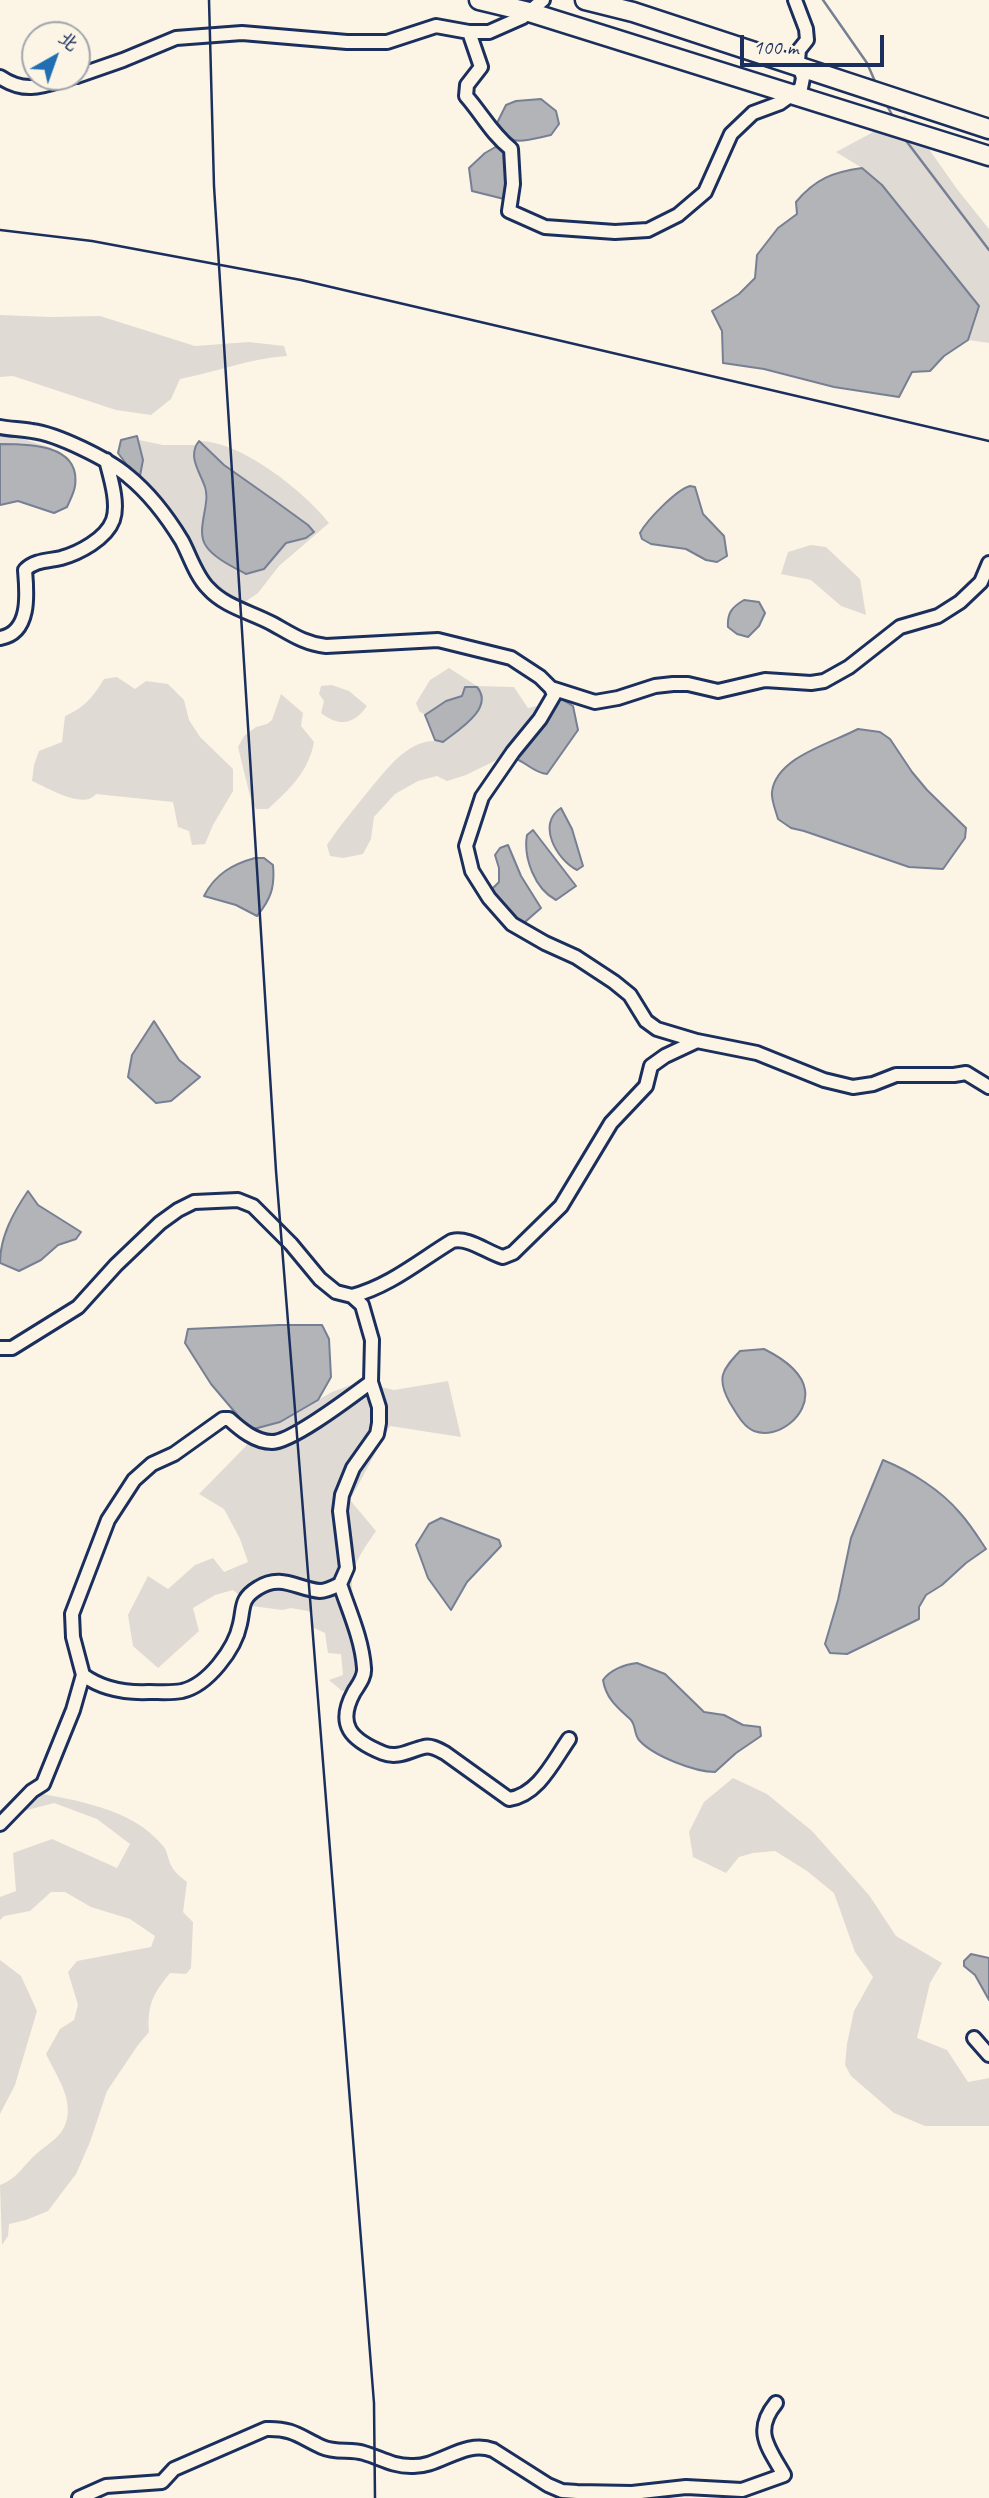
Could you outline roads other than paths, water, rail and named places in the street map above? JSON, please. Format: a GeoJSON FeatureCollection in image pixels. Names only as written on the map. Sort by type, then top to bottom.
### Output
{"type":"FeatureCollection","features":[{"type":"Feature","properties":{"kind":"highway"},"geometry":{"type":"LineString","coordinates":[[479,0],[536,6],[792,94],[989,156]]}},
{"type":"Feature","properties":{"kind":"highway"},"geometry":{"type":"LineString","coordinates":[[585,0],[634,12],[989,129]]}},
{"type":"Feature","properties":{"kind":"street"},"geometry":{"type":"LineString","coordinates":[[469,32],[481,67],[467,85],[466,96],[482,114],[491,132],[511,149],[513,184],[509,211],[545,227],[615,232],[648,230],[678,215],[705,192],[730,134],[753,113],[780,103],[801,88],[803,79],[798,61],[799,51],[807,40],[806,29],[795,0]]}},
{"type":"Feature","properties":{"kind":"street"},"geometry":{"type":"LineString","coordinates":[[91,71],[176,37],[242,33],[387,43],[436,26],[469,32],[489,32],[523,16],[536,6]]}},
{"type":"Feature","properties":{"kind":"street"},"geometry":{"type":"LineString","coordinates":[[0,77],[11,85],[21,86]]}},
{"type":"Feature","properties":{"kind":"street"},"geometry":{"type":"LineString","coordinates":[[0,427],[51,436],[106,460],[130,477],[156,506],[181,540],[206,586],[238,609],[310,644],[326,646],[438,640],[510,658],[540,677],[554,695],[482,797],[466,846],[472,871],[489,898],[512,923],[545,943],[576,957],[614,982],[630,995],[646,1021],[657,1029],[697,1041],[757,1053],[824,1080],[853,1087],[873,1084],[896,1075],[966,1073],[989,1087]]}},
{"type":"Feature","properties":{"kind":"street"},"geometry":{"type":"LineString","coordinates":[[0,638],[16,630],[23,620],[27,596],[24,570],[36,562],[77,552],[100,537],[113,521],[113,496],[106,460]]}},
{"type":"Feature","properties":{"kind":"street"},"geometry":{"type":"LineString","coordinates":[[551,688],[595,702],[673,684],[688,684],[718,691],[765,680],[811,683],[824,681],[849,667],[900,627],[938,615],[960,602],[981,582],[989,563]]}},
{"type":"Feature","properties":{"kind":"street"},"geometry":{"type":"LineString","coordinates":[[352,1296],[368,1292],[391,1280],[452,1241],[468,1241],[503,1257],[513,1253],[561,1206],[611,1123],[646,1086],[651,1066],[697,1041]]}},
{"type":"Feature","properties":{"kind":"street"},"geometry":{"type":"LineString","coordinates":[[0,1348],[12,1348],[78,1307],[116,1265],[160,1223],[194,1202],[238,1200],[253,1206],[283,1235],[320,1279],[336,1292],[352,1296],[362,1305],[372,1340],[372,1382],[379,1407],[377,1434],[353,1468],[342,1495],[340,1511],[347,1568],[340,1584],[365,1670],[345,1713],[345,1725],[366,1744],[386,1754],[398,1755],[425,1746],[433,1747],[509,1799],[521,1797],[533,1790],[569,1740]]}},
{"type":"Feature","properties":{"kind":"street"},"geometry":{"type":"LineString","coordinates":[[0,1824],[32,1791],[43,1784],[50,1772],[83,1675],[73,1637],[72,1614],[108,1520],[134,1480],[152,1464],[174,1454],[223,1419],[229,1419],[245,1433],[258,1439],[274,1442],[294,1434],[372,1382]]}},
{"type":"Feature","properties":{"kind":"street"},"geometry":{"type":"LineString","coordinates":[[83,1675],[118,1690],[137,1693],[183,1691],[201,1682],[234,1642],[241,1623],[241,1609],[247,1596],[259,1586],[290,1581],[321,1591],[340,1584]]}},
{"type":"Feature","properties":{"kind":"street"},"geometry":{"type":"LineString","coordinates":[[974,2038],[989,2055]]}},
{"type":"Feature","properties":{"kind":"street"},"geometry":{"type":"LineString","coordinates":[[79,2498],[106,2486],[162,2482],[174,2469],[266,2429],[302,2435],[323,2448],[362,2452],[385,2463],[413,2467],[464,2450],[484,2447],[562,2491],[667,2494],[686,2487],[742,2490],[784,2475],[763,2434],[766,2414],[776,2403]]}},
{"type":"Feature","properties":{"kind":"waterway"},"geometry":{"type":"LineString","coordinates":[[823,0],[867,63],[877,86]]}},
{"type":"Feature","properties":{"kind":"waterway"},"geometry":{"type":"LineString","coordinates":[[886,104],[895,120]]}},
{"type":"Feature","properties":{"kind":"waterway"},"geometry":{"type":"LineString","coordinates":[[904,138],[989,250]]}},
{"type":"Feature","properties":{"kind":"railway"},"geometry":{"type":"LineString","coordinates":[[209,0],[214,186],[276,1171],[374,2403],[375,2498]]}},
{"type":"Feature","properties":{"kind":"railway"},"geometry":{"type":"LineString","coordinates":[[0,230],[92,241],[301,280],[989,441]]}}]}
